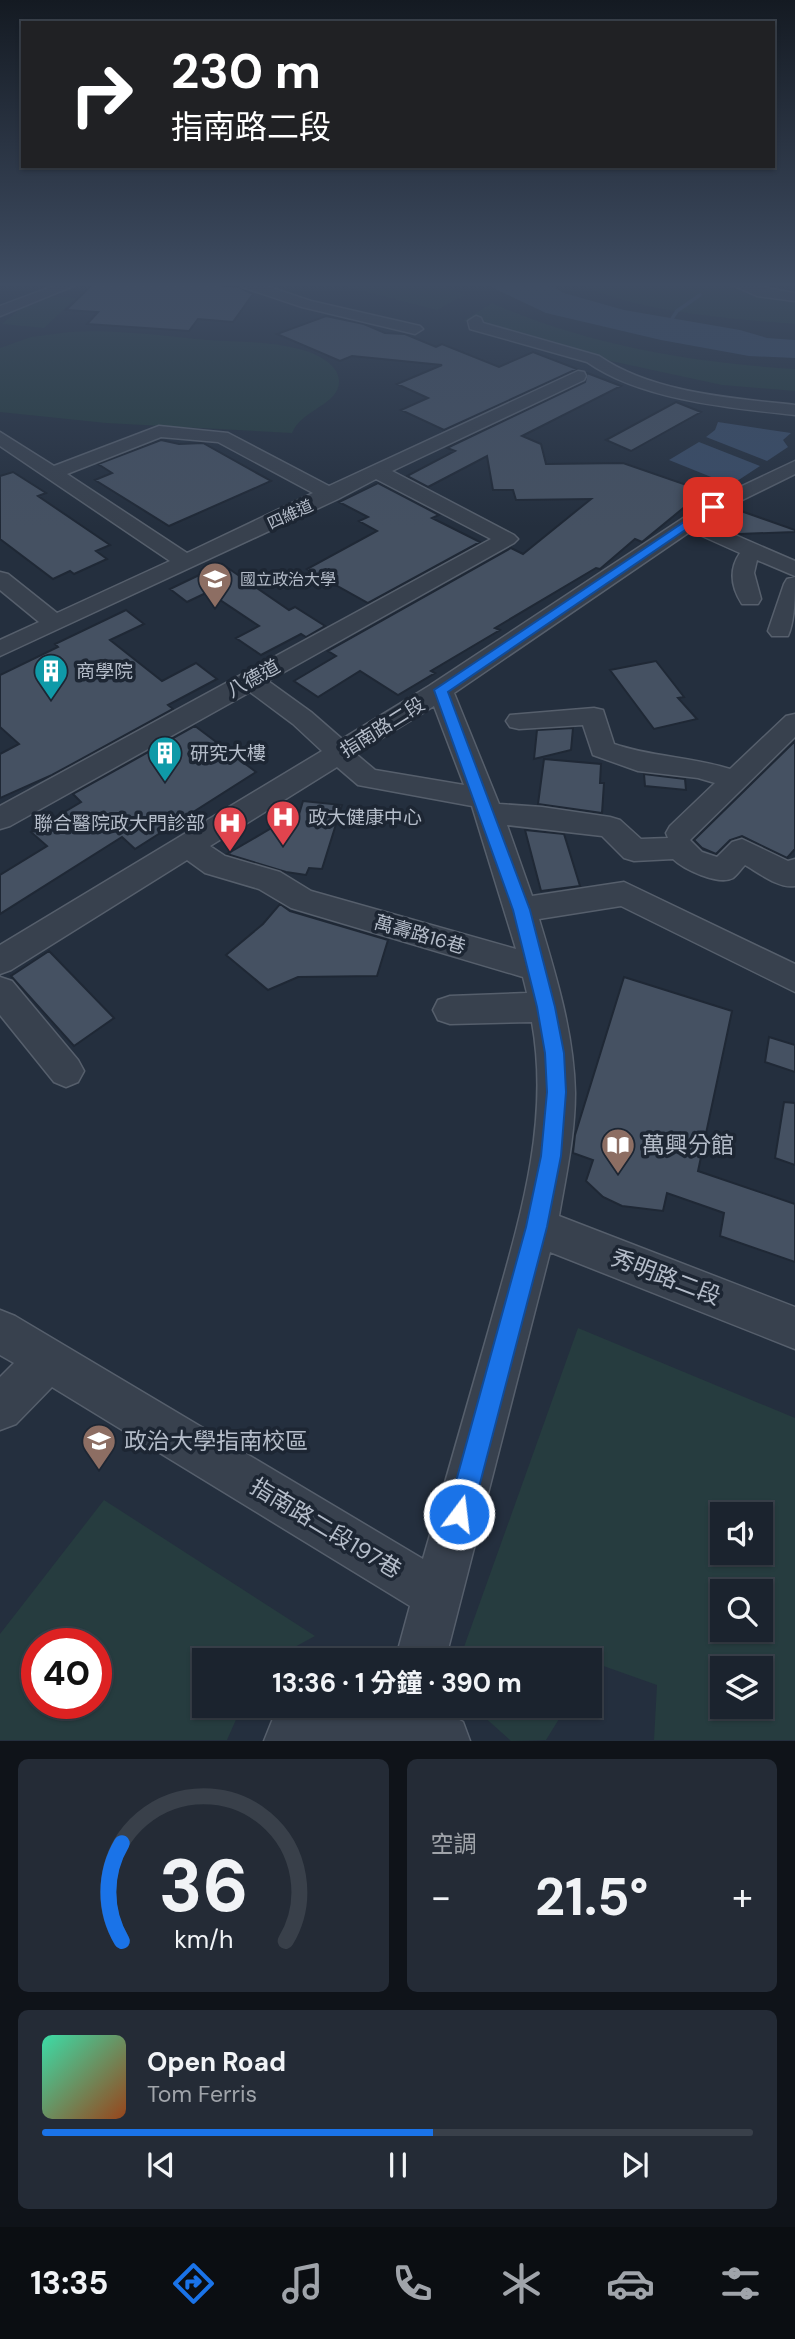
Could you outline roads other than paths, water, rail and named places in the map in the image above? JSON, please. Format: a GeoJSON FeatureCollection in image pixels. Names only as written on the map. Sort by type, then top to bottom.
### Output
{"type":"FeatureCollection","features":[{"type":"Feature","properties":{"kind":"street"},"geometry":{"type":"LineString","coordinates":[[604,365],[662,387],[733,402],[795,410]]}},
{"type":"Feature","properties":{"kind":"street","name":"四維道"},"geometry":{"type":"LineString","coordinates":[[0,649],[331,495],[578,376]]}},
{"type":"Feature","properties":{"kind":"street"},"geometry":{"type":"LineString","coordinates":[[53,473],[159,431],[222,437],[331,495]]}},
{"type":"Feature","properties":{"kind":"street"},"geometry":{"type":"LineString","coordinates":[[0,438],[186,562]]}},
{"type":"Feature","properties":{"kind":"street","name":"指南路二段"},"geometry":{"type":"LineString","coordinates":[[0,961],[440,690],[713,507],[793,467]]}},
{"type":"Feature","properties":{"kind":"street","name":"八德道"},"geometry":{"type":"LineString","coordinates":[[0,820],[507,539],[378,472]]}},
{"type":"Feature","properties":{"kind":"street"},"geometry":{"type":"LineString","coordinates":[[691,523],[795,569]]}},
{"type":"Feature","properties":{"kind":"street"},"geometry":{"type":"LineString","coordinates":[[750,599],[741,575],[747,557],[753,550]]}},
{"type":"Feature","properties":{"kind":"street"},"geometry":{"type":"LineString","coordinates":[[0,579],[55,623]]}},
{"type":"Feature","properties":{"kind":"street"},"geometry":{"type":"LineString","coordinates":[[780,631],[795,584]]}},
{"type":"Feature","properties":{"kind":"street"},"geometry":{"type":"LineString","coordinates":[[250,680],[302,718],[341,753],[351,766],[368,778],[480,812],[542,817],[610,827],[634,850],[680,848],[692,860],[722,870],[742,849],[790,876],[795,870]]}},
{"type":"Feature","properties":{"kind":"street"},"geometry":{"type":"LineString","coordinates":[[423,1648],[537,1227],[551,1156],[557,1092],[546,1007],[522,910],[480,812],[440,690]]}},
{"type":"Feature","properties":{"kind":"street"},"geometry":{"type":"LineString","coordinates":[[519,721],[594,716],[602,749],[619,757],[701,769],[735,780]]}},
{"type":"Feature","properties":{"kind":"street"},"geometry":{"type":"LineString","coordinates":[[680,833],[795,722]]}},
{"type":"Feature","properties":{"kind":"street","name":"萬壽路16巷"},"geometry":{"type":"LineString","coordinates":[[188,846],[215,865],[269,880],[302,900],[537,968]]}},
{"type":"Feature","properties":{"kind":"street"},"geometry":{"type":"LineString","coordinates":[[522,910],[624,894],[795,979]]}},
{"type":"Feature","properties":{"kind":"street"},"geometry":{"type":"LineString","coordinates":[[0,991],[66,1072]]}},
{"type":"Feature","properties":{"kind":"street"},"geometry":{"type":"LineString","coordinates":[[450,1010],[546,1007]]}},
{"type":"Feature","properties":{"kind":"street","name":"秀明路二段"},"geometry":{"type":"LineString","coordinates":[[537,1227],[795,1328]]}},
{"type":"Feature","properties":{"kind":"street","name":"指南路二段197巷"},"geometry":{"type":"LineString","coordinates":[[0,1331],[437,1595]]}},
{"type":"Feature","properties":{"kind":"street"},"geometry":{"type":"LineString","coordinates":[[0,1408],[48,1360]]}},
{"type":"Feature","properties":{"kind":"street"},"geometry":{"type":"LineString","coordinates":[[290,1741],[299,1719],[362,1713],[413,1726]]}},
{"type":"Feature","properties":{"kind":"water"},"geometry":{"type":"Polygon","coordinates":[[[718,422],[791,433],[783,440],[788,447],[767,461],[706,437],[715,430],[718,422]]]}},
{"type":"Feature","properties":{"kind":"water"},"geometry":{"type":"Polygon","coordinates":[[[699,442],[760,466],[731,485],[669,460],[699,442]]]}},
{"type":"Feature","properties":{"kind":"place","name":"國立政治大學"},"geometry":{"type":"Point","coordinates":[215,609]}},
{"type":"Feature","properties":{"kind":"place","name":"商學院"},"geometry":{"type":"Point","coordinates":[51,701]}},
{"type":"Feature","properties":{"kind":"place","name":"研究大樓"},"geometry":{"type":"Point","coordinates":[165,783]}},
{"type":"Feature","properties":{"kind":"place","name":"政大健康中心"},"geometry":{"type":"Point","coordinates":[283,847]}},
{"type":"Feature","properties":{"kind":"place","name":"聯合醫院政大門診部"},"geometry":{"type":"Point","coordinates":[230,853]}},
{"type":"Feature","properties":{"kind":"place","name":"萬興分館"},"geometry":{"type":"Point","coordinates":[618,1175]}},
{"type":"Feature","properties":{"kind":"place","name":"政治大學指南校區"},"geometry":{"type":"Point","coordinates":[99,1471]}}]}
